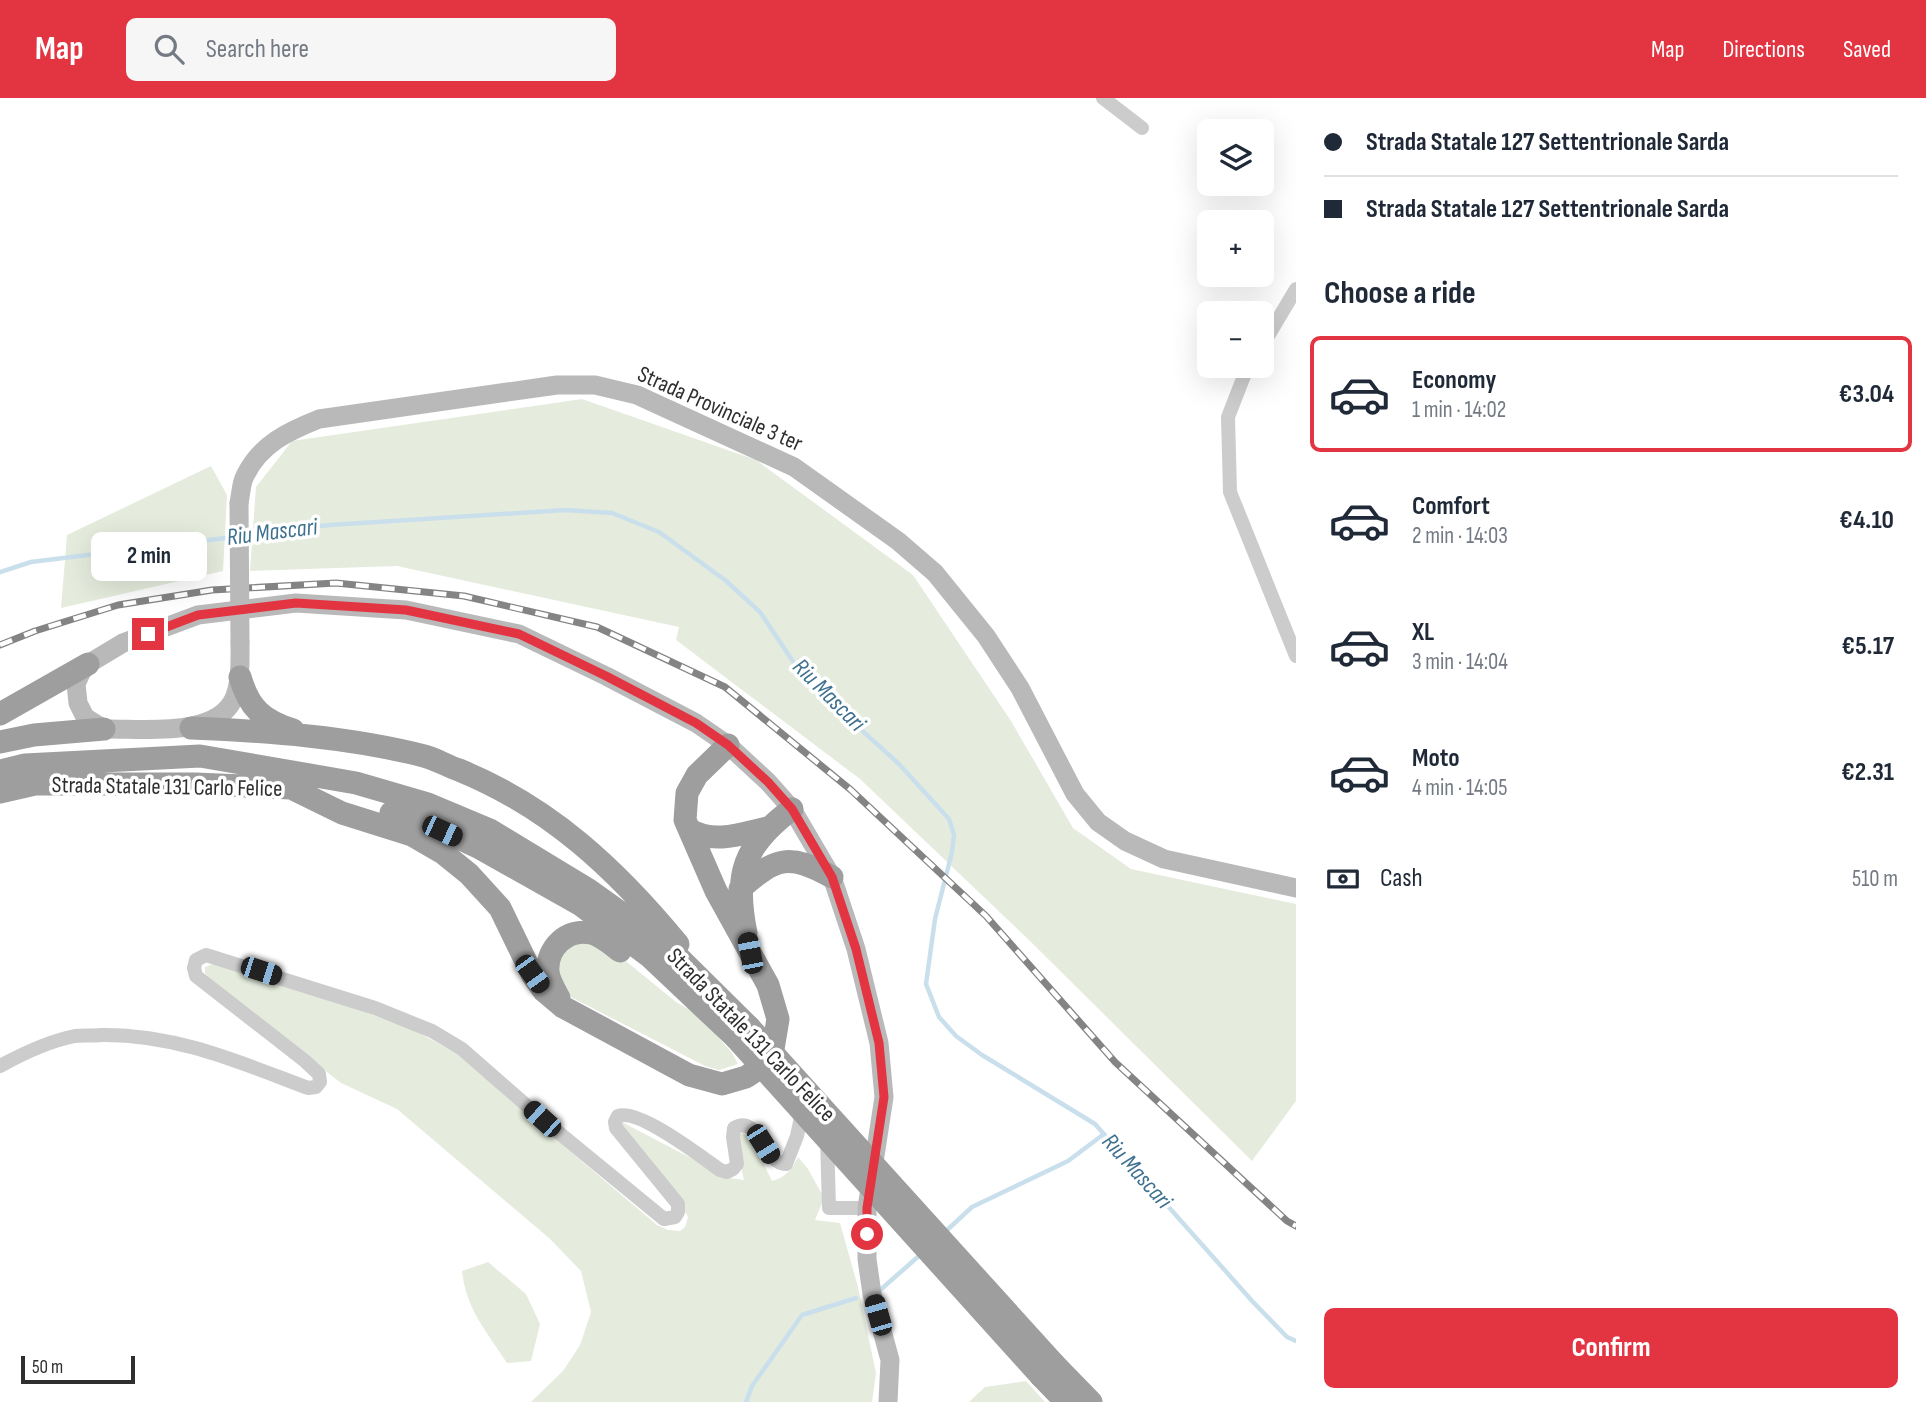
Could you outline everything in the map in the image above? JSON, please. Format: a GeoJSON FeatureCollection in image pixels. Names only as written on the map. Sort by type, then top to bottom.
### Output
{"type":"FeatureCollection","features":[{"type":"Feature","properties":{"kind":"highway"},"geometry":{"type":"LineString","coordinates":[[0,714],[88,664]]}},
{"type":"Feature","properties":{"kind":"highway"},"geometry":{"type":"LineString","coordinates":[[240,677],[246,698],[259,714],[313,736]]}},
{"type":"Feature","properties":{"kind":"highway"},"geometry":{"type":"LineString","coordinates":[[191,728],[313,736],[425,757],[484,780],[554,821],[642,901],[739,1029]]}},
{"type":"Feature","properties":{"kind":"highway"},"geometry":{"type":"LineString","coordinates":[[0,742],[34,735],[104,729]]}},
{"type":"Feature","properties":{"kind":"highway"},"geometry":{"type":"LineString","coordinates":[[291,788],[342,813],[412,835],[443,853],[461,867],[500,908],[532,974],[544,991],[564,1007],[689,1075],[722,1084],[746,1077],[761,1067],[773,1049],[778,1019],[768,985],[716,891],[684,809],[687,793],[697,775],[728,745]]}},
{"type":"Feature","properties":{"kind":"highway","name":"Strada Statale 131 Carlo Felice"},"geometry":{"type":"LineString","coordinates":[[0,771],[25,765],[200,756],[356,783],[428,804],[489,830],[589,890],[666,945],[1048,1370],[1091,1402]]}},
{"type":"Feature","properties":{"kind":"highway","name":"Strada Statale 131 Carlo Felice"},"geometry":{"type":"LineString","coordinates":[[0,792],[36,784],[195,784],[291,788],[425,822],[478,847],[581,905],[739,1029]]}},
{"type":"Feature","properties":{"kind":"highway"},"geometry":{"type":"LineString","coordinates":[[750,953],[740,905],[740,889],[746,861],[767,828],[792,809]]}},
{"type":"Feature","properties":{"kind":"highway"},"geometry":{"type":"LineString","coordinates":[[690,830],[700,836],[712,838],[767,828]]}},
{"type":"Feature","properties":{"kind":"highway"},"geometry":{"type":"LineString","coordinates":[[740,889],[763,869],[784,862],[808,864],[832,877]]}},
{"type":"Feature","properties":{"kind":"highway"},"geometry":{"type":"LineString","coordinates":[[564,1007],[549,978],[548,960],[564,938],[581,932],[591,933],[739,1029]]}},
{"type":"Feature","properties":{"kind":"highway","name":"Strada Statale 131 Carlo Felice"},"geometry":{"type":"LineString","coordinates":[[1048,1370],[1066,1402]]}},
{"type":"Feature","properties":{"kind":"main road","name":"Strada Provinciale 3 ter"},"geometry":{"type":"LineString","coordinates":[[191,728],[225,712],[234,698],[240,677],[239,503],[244,477],[260,455],[286,432],[319,419],[557,385],[595,386],[637,395],[794,467],[898,541],[935,573],[1000,657],[1020,688],[1074,794],[1098,822],[1125,841],[1164,859],[1296,888]]}},
{"type":"Feature","properties":{"kind":"main road"},"geometry":{"type":"LineString","coordinates":[[191,728],[104,729],[85,717],[78,703],[76,684],[80,673],[88,664],[123,643],[198,615],[296,603],[406,610],[519,634],[696,723],[728,745],[768,782],[792,809],[832,877],[856,949],[879,1043],[884,1097],[867,1208],[867,1259],[872,1294],[890,1360],[888,1402]]}},
{"type":"Feature","properties":{"kind":"street"},"geometry":{"type":"LineString","coordinates":[[1103,98],[1142,128]]}},
{"type":"Feature","properties":{"kind":"street"},"geometry":{"type":"LineString","coordinates":[[1274,326],[1296,289]]}},
{"type":"Feature","properties":{"kind":"street"},"geometry":{"type":"LineString","coordinates":[[1243,378],[1228,417],[1230,492],[1296,656]]}},
{"type":"Feature","properties":{"kind":"street"},"geometry":{"type":"LineString","coordinates":[[0,1066],[23,1054],[75,1036],[132,1035],[177,1042],[308,1088],[316,1087],[320,1082],[319,1074],[197,976],[194,964],[199,957],[206,955],[374,1008],[432,1031],[462,1049],[664,1219],[675,1217],[678,1212],[677,1204],[616,1128],[618,1116],[629,1115],[672,1136],[720,1170],[727,1172],[737,1164],[734,1128],[747,1125],[755,1131],[771,1158],[779,1164],[786,1164],[808,1097],[821,1098],[826,1107],[829,1208],[867,1208]]}},
{"type":"Feature","properties":{"kind":"green space"},"geometry":{"type":"Polygon","coordinates":[[[582,399],[756,460],[913,575],[1011,721],[1073,828],[1131,869],[1296,904],[1296,1101],[1252,1161],[1030,941],[860,779],[676,640],[679,627],[397,566],[250,571],[256,487],[292,441],[582,399]]]}},
{"type":"Feature","properties":{"kind":"green space"},"geometry":{"type":"Polygon","coordinates":[[[211,466],[227,495],[223,571],[61,608],[67,535],[211,466]]]}},
{"type":"Feature","properties":{"kind":"green space"},"geometry":{"type":"Polygon","coordinates":[[[585,938],[616,953],[676,1002],[700,1016],[732,1053],[738,1064],[719,1070],[705,1066],[565,994],[559,978],[559,960],[567,948],[585,938]]]}},
{"type":"Feature","properties":{"kind":"green space"},"geometry":{"type":"Polygon","coordinates":[[[213,964],[312,993],[414,1030],[470,1061],[506,1097],[657,1225],[668,1230],[680,1231],[685,1227],[688,1217],[681,1204],[619,1128],[620,1121],[729,1178],[744,1180],[736,1135],[744,1133],[753,1142],[772,1181],[788,1172],[798,1157],[824,1198],[815,1220],[840,1223],[858,1287],[876,1373],[872,1402],[531,1402],[563,1371],[580,1345],[591,1312],[581,1271],[549,1238],[397,1109],[341,1083],[213,982],[205,973],[205,967],[213,964]]]}},
{"type":"Feature","properties":{"kind":"green space"},"geometry":{"type":"Polygon","coordinates":[[[488,1262],[526,1294],[540,1324],[531,1361],[507,1363],[473,1309],[462,1271],[488,1262]]]}},
{"type":"Feature","properties":{"kind":"green space"},"geometry":{"type":"Polygon","coordinates":[[[1026,1381],[1045,1402],[969,1402],[985,1387],[1026,1381]]]}},
{"type":"Feature","properties":{"kind":"waterway","name":"Riu Mascari"},"geometry":{"type":"LineString","coordinates":[[246,535],[330,525],[565,510],[612,513],[659,532],[725,580],[760,612],[804,678],[899,764],[949,819],[954,835],[952,852],[935,919],[926,984],[939,1017],[956,1036],[982,1055],[1095,1124],[1253,1302],[1287,1337],[1296,1341]]}},
{"type":"Feature","properties":{"kind":"waterway","name":"Riu Mascari"},"geometry":{"type":"LineString","coordinates":[[0,572],[31,562],[234,537]]}},
{"type":"Feature","properties":{"kind":"waterway"},"geometry":{"type":"LineString","coordinates":[[945,1232],[972,1207],[1068,1161],[1104,1134]]}},
{"type":"Feature","properties":{"kind":"waterway"},"geometry":{"type":"LineString","coordinates":[[879,1291],[920,1255]]}},
{"type":"Feature","properties":{"kind":"waterway"},"geometry":{"type":"LineString","coordinates":[[746,1402],[752,1386],[802,1315],[856,1298]]}},
{"type":"Feature","properties":{"kind":"railway"},"geometry":{"type":"LineString","coordinates":[[0,645],[118,605],[212,590],[336,583],[464,596],[597,627],[725,687],[851,790],[986,916],[1115,1062],[1287,1221],[1296,1226]]}},
{"type":"Feature","properties":{"kind":"route"},"geometry":{"type":"LineString","coordinates":[[148,634],[198,615],[296,603],[406,610],[519,634],[696,723],[728,745],[768,782],[792,809],[832,877],[856,949],[879,1043],[884,1097],[867,1208],[867,1234]]}}]}
